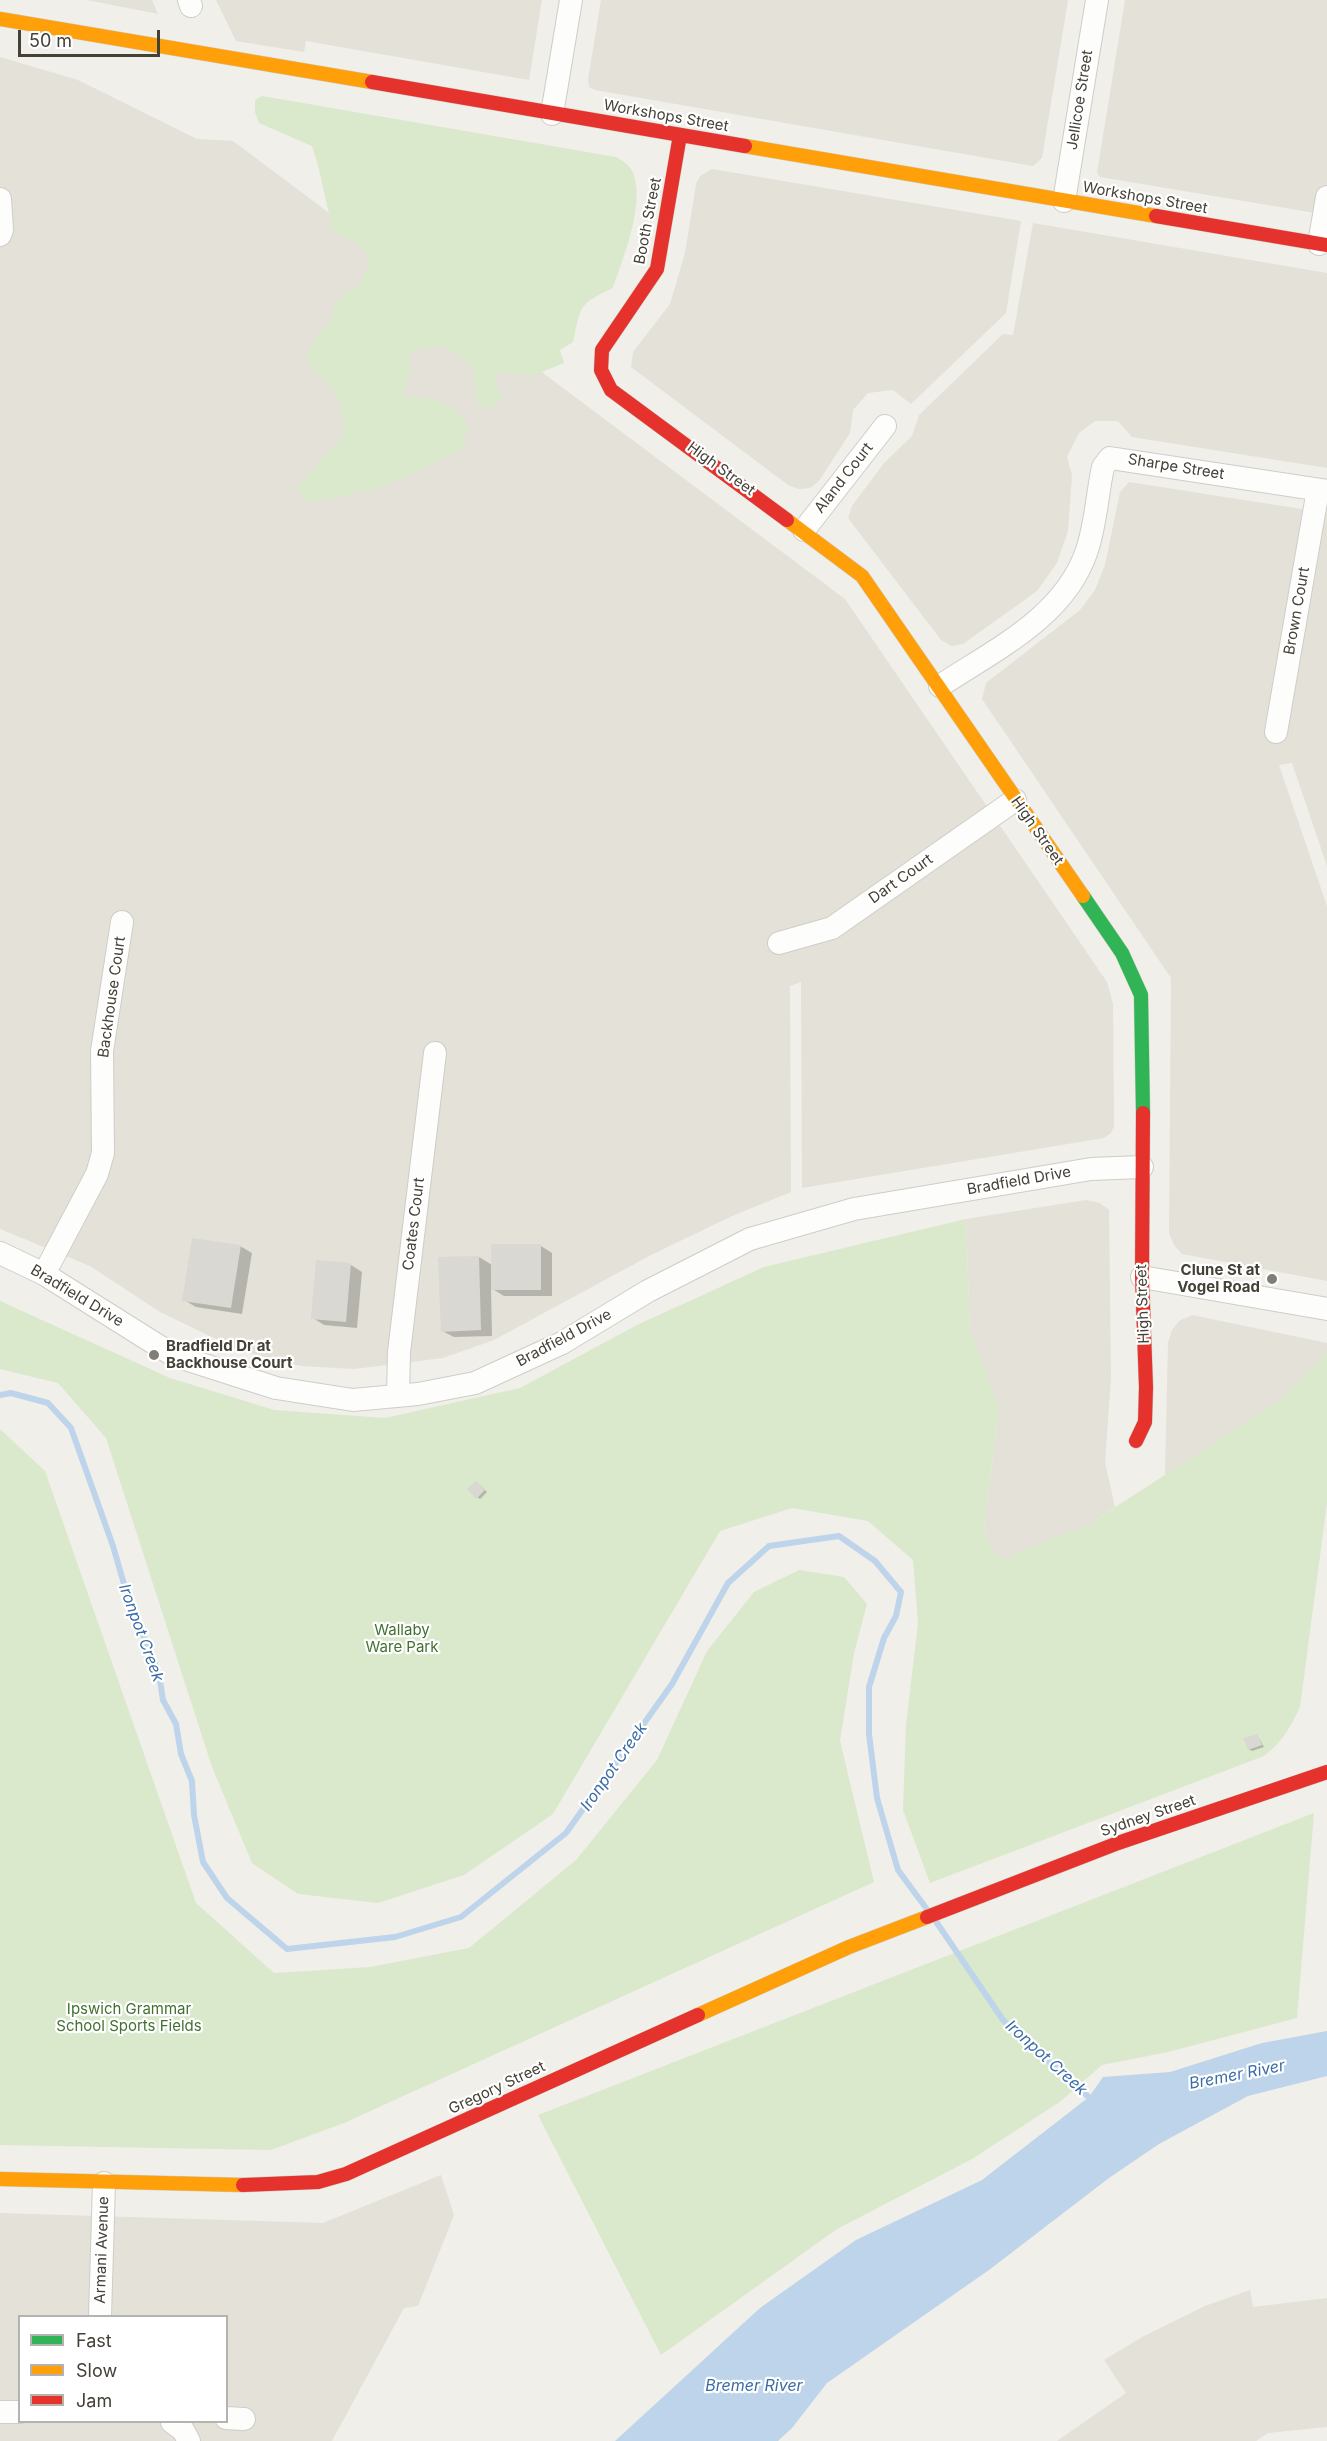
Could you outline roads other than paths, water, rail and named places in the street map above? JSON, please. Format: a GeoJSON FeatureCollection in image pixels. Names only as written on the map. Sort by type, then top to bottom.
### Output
{"type":"FeatureCollection","features":[{"type":"Feature","properties":{"kind":"street"},"geometry":{"type":"LineString","coordinates":[[552,114],[571,0]]}},
{"type":"Feature","properties":{"kind":"street","name":"Jellicoe Street"},"geometry":{"type":"LineString","coordinates":[[1064,201],[1097,0]]}},
{"type":"Feature","properties":{"kind":"street","name":"Workshops Street"},"geometry":{"type":"LineString","coordinates":[[0,19],[1323,245]]}},
{"type":"Feature","properties":{"kind":"street","name":"Booth Street"},"geometry":{"type":"LineString","coordinates":[[601,370],[602,350],[657,269],[680,135]]}},
{"type":"Feature","properties":{"kind":"street"},"geometry":{"type":"LineString","coordinates":[[1323,245],[1327,197]]}},
{"type":"Feature","properties":{"kind":"street"},"geometry":{"type":"LineString","coordinates":[[0,199],[2,230],[0,235]]}},
{"type":"Feature","properties":{"kind":"street","name":"High Street"},"geometry":{"type":"LineString","coordinates":[[601,370],[611,390],[804,530],[862,576],[1122,952],[1141,995],[1142,1277],[1146,1387],[1145,1422],[1136,1441]]}},
{"type":"Feature","properties":{"kind":"street","name":"Aland Court"},"geometry":{"type":"LineString","coordinates":[[804,530],[885,426]]}},
{"type":"Feature","properties":{"kind":"street","name":"Sharpe Street"},"geometry":{"type":"LineString","coordinates":[[940,686],[1046,614],[1072,584],[1087,551],[1103,467],[1110,458],[1322,490]]}},
{"type":"Feature","properties":{"kind":"street","name":"Brown Court"},"geometry":{"type":"LineString","coordinates":[[1276,732],[1322,490]]}},
{"type":"Feature","properties":{"kind":"street","name":"Dart Court"},"geometry":{"type":"LineString","coordinates":[[779,943],[832,928],[1015,800]]}},
{"type":"Feature","properties":{"kind":"street","name":"Backhouse Court"},"geometry":{"type":"LineString","coordinates":[[44,1274],[97,1174],[103,1153],[102,1051],[122,921]]}},
{"type":"Feature","properties":{"kind":"street","name":"Coates Court"},"geometry":{"type":"LineString","coordinates":[[398,1396],[399,1352],[435,1053]]}},
{"type":"Feature","properties":{"kind":"street","name":"Bradfield Drive"},"geometry":{"type":"LineString","coordinates":[[0,1253],[44,1274],[173,1355],[276,1388],[353,1400],[398,1396],[475,1383],[562,1343],[648,1291],[750,1239],[854,1209],[1091,1169],[1142,1167]]}},
{"type":"Feature","properties":{"kind":"street"},"geometry":{"type":"LineString","coordinates":[[1142,1277],[1327,1309]]}},
{"type":"Feature","properties":{"kind":"street","name":"Sydney Street"},"geometry":{"type":"LineString","coordinates":[[980,1895],[1118,1843],[1327,1772]]}},
{"type":"Feature","properties":{"kind":"street","name":"Gregory Street"},"geometry":{"type":"LineString","coordinates":[[0,2179],[104,2183],[291,2185],[346,2174],[849,1947],[980,1895]]}},
{"type":"Feature","properties":{"kind":"street","name":"Armani Avenue"},"geometry":{"type":"LineString","coordinates":[[100,2315],[104,2183]]}},
{"type":"Feature","properties":{"kind":"street"},"geometry":{"type":"LineString","coordinates":[[0,2412],[18,2412]]}},
{"type":"Feature","properties":{"kind":"water","name":"Bremer River"},"geometry":{"type":"Polygon","coordinates":[[[1327,2031],[1327,2076],[1248,2096],[1159,2144],[1109,2178],[989,2270],[827,2383],[792,2428],[778,2441],[615,2441],[760,2308],[856,2240],[982,2180],[1089,2097],[1103,2077],[1170,2072],[1262,2043],[1327,2031]]]}},
{"type":"Feature","properties":{"kind":"waterway","name":"Ironpot Creek"},"geometry":{"type":"LineString","coordinates":[[0,1395],[11,1393],[48,1403],[71,1428],[113,1546],[128,1598],[159,1674],[163,1700],[176,1724],[181,1754],[192,1781],[194,1815],[203,1862],[227,1898],[287,1949],[395,1937],[461,1917],[566,1833],[672,1684],[728,1583],[769,1546],[839,1536],[875,1561],[901,1592],[896,1616],[884,1638],[869,1687],[869,1734],[877,1798],[898,1870],[926,1908]]}},
{"type":"Feature","properties":{"kind":"waterway","name":"Ironpot Creek"},"geometry":{"type":"LineString","coordinates":[[937,1923],[1003,2020],[1093,2101]]}},
{"type":"Feature","properties":{"kind":"place","name":"Clune St at Vogel Road"},"geometry":{"type":"Point","coordinates":[1272,1279]}},
{"type":"Feature","properties":{"kind":"place","name":"Bradfield Dr at Backhouse Court"},"geometry":{"type":"Point","coordinates":[154,1355]}},
{"type":"Feature","properties":{"kind":"park label","name":"Wallaby Ware Park"},"geometry":{"type":"Point","coordinates":[402,1638]}},
{"type":"Feature","properties":{"kind":"park label","name":"Ipswich Grammar School Sports Fields"},"geometry":{"type":"Point","coordinates":[129,2018]}}]}
